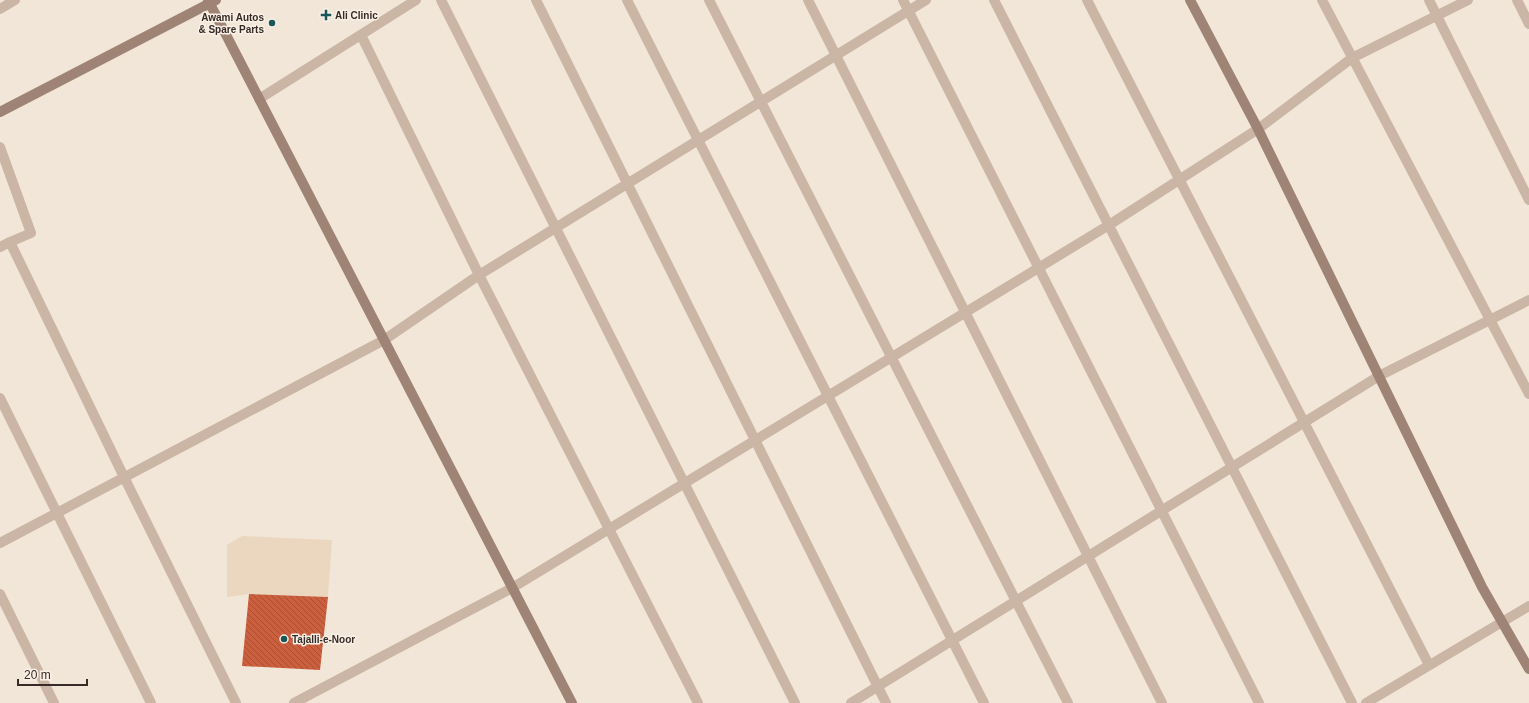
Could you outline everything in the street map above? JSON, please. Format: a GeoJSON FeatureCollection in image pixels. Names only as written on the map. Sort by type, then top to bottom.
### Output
{"type":"FeatureCollection","features":[{"type":"Feature","properties":{"kind":"street"},"geometry":{"type":"LineString","coordinates":[[0,9],[15,0]]}},
{"type":"Feature","properties":{"kind":"street"},"geometry":{"type":"LineString","coordinates":[[259,99],[416,0]]}},
{"type":"Feature","properties":{"kind":"street"},"geometry":{"type":"LineString","coordinates":[[441,0],[795,703]]}},
{"type":"Feature","properties":{"kind":"street"},"geometry":{"type":"LineString","coordinates":[[536,0],[886,703]]}},
{"type":"Feature","properties":{"kind":"street"},"geometry":{"type":"LineString","coordinates":[[627,0],[984,703]]}},
{"type":"Feature","properties":{"kind":"street"},"geometry":{"type":"LineString","coordinates":[[709,0],[1068,703]]}},
{"type":"Feature","properties":{"kind":"street"},"geometry":{"type":"LineString","coordinates":[[808,0],[1162,703]]}},
{"type":"Feature","properties":{"kind":"street"},"geometry":{"type":"LineString","coordinates":[[903,0],[1259,703]]}},
{"type":"Feature","properties":{"kind":"street"},"geometry":{"type":"LineString","coordinates":[[0,542],[384,340],[480,275],[926,0]]}},
{"type":"Feature","properties":{"kind":"street"},"geometry":{"type":"LineString","coordinates":[[994,0],[1352,703]]}},
{"type":"Feature","properties":{"kind":"street"},"geometry":{"type":"LineString","coordinates":[[1087,0],[1429,665]]}},
{"type":"Feature","properties":{"kind":"street"},"geometry":{"type":"LineString","coordinates":[[1190,0],[1258,129],[1482,587],[1529,669]]}},
{"type":"Feature","properties":{"kind":"street"},"geometry":{"type":"LineString","coordinates":[[1322,0],[1529,394]]}},
{"type":"Feature","properties":{"kind":"street"},"geometry":{"type":"LineString","coordinates":[[1429,0],[1529,200]]}},
{"type":"Feature","properties":{"kind":"street"},"geometry":{"type":"LineString","coordinates":[[294,703],[512,588],[1109,225],[1258,129],[1352,58],[1468,0]]}},
{"type":"Feature","properties":{"kind":"street"},"geometry":{"type":"LineString","coordinates":[[1517,0],[1529,24]]}},
{"type":"Feature","properties":{"kind":"street"},"geometry":{"type":"LineString","coordinates":[[0,112],[211,1],[259,99],[572,703]]}},
{"type":"Feature","properties":{"kind":"street"},"geometry":{"type":"LineString","coordinates":[[361,35],[480,275],[698,703]]}},
{"type":"Feature","properties":{"kind":"street"},"geometry":{"type":"LineString","coordinates":[[0,147],[31,233],[0,247]]}},
{"type":"Feature","properties":{"kind":"street"},"geometry":{"type":"LineString","coordinates":[[10,242],[236,703]]}},
{"type":"Feature","properties":{"kind":"street"},"geometry":{"type":"LineString","coordinates":[[851,703],[1379,376],[1529,300]]}},
{"type":"Feature","properties":{"kind":"street"},"geometry":{"type":"LineString","coordinates":[[0,398],[151,703]]}},
{"type":"Feature","properties":{"kind":"street"},"geometry":{"type":"LineString","coordinates":[[0,594],[54,703]]}},
{"type":"Feature","properties":{"kind":"street"},"geometry":{"type":"LineString","coordinates":[[1366,703],[1529,606]]}},
{"type":"Feature","properties":{"kind":"shaded area"},"geometry":{"type":"Polygon","coordinates":[[[242,536],[332,540],[328,597],[249,594],[227,597],[227,545],[242,536]]]}},
{"type":"Feature","properties":{"kind":"building"},"geometry":{"type":"Polygon","coordinates":[[[249,594],[328,597],[320,670],[242,666],[249,594]]]}},
{"type":"Feature","properties":{"kind":"place","name":"Ali Clinic"},"geometry":{"type":"Point","coordinates":[326,15]}},
{"type":"Feature","properties":{"kind":"place","name":"Awami Autos & Spare Parts"},"geometry":{"type":"Point","coordinates":[272,23]}},
{"type":"Feature","properties":{"kind":"place","name":"Tajalli-e-Noor"},"geometry":{"type":"Point","coordinates":[284,639]}}]}
